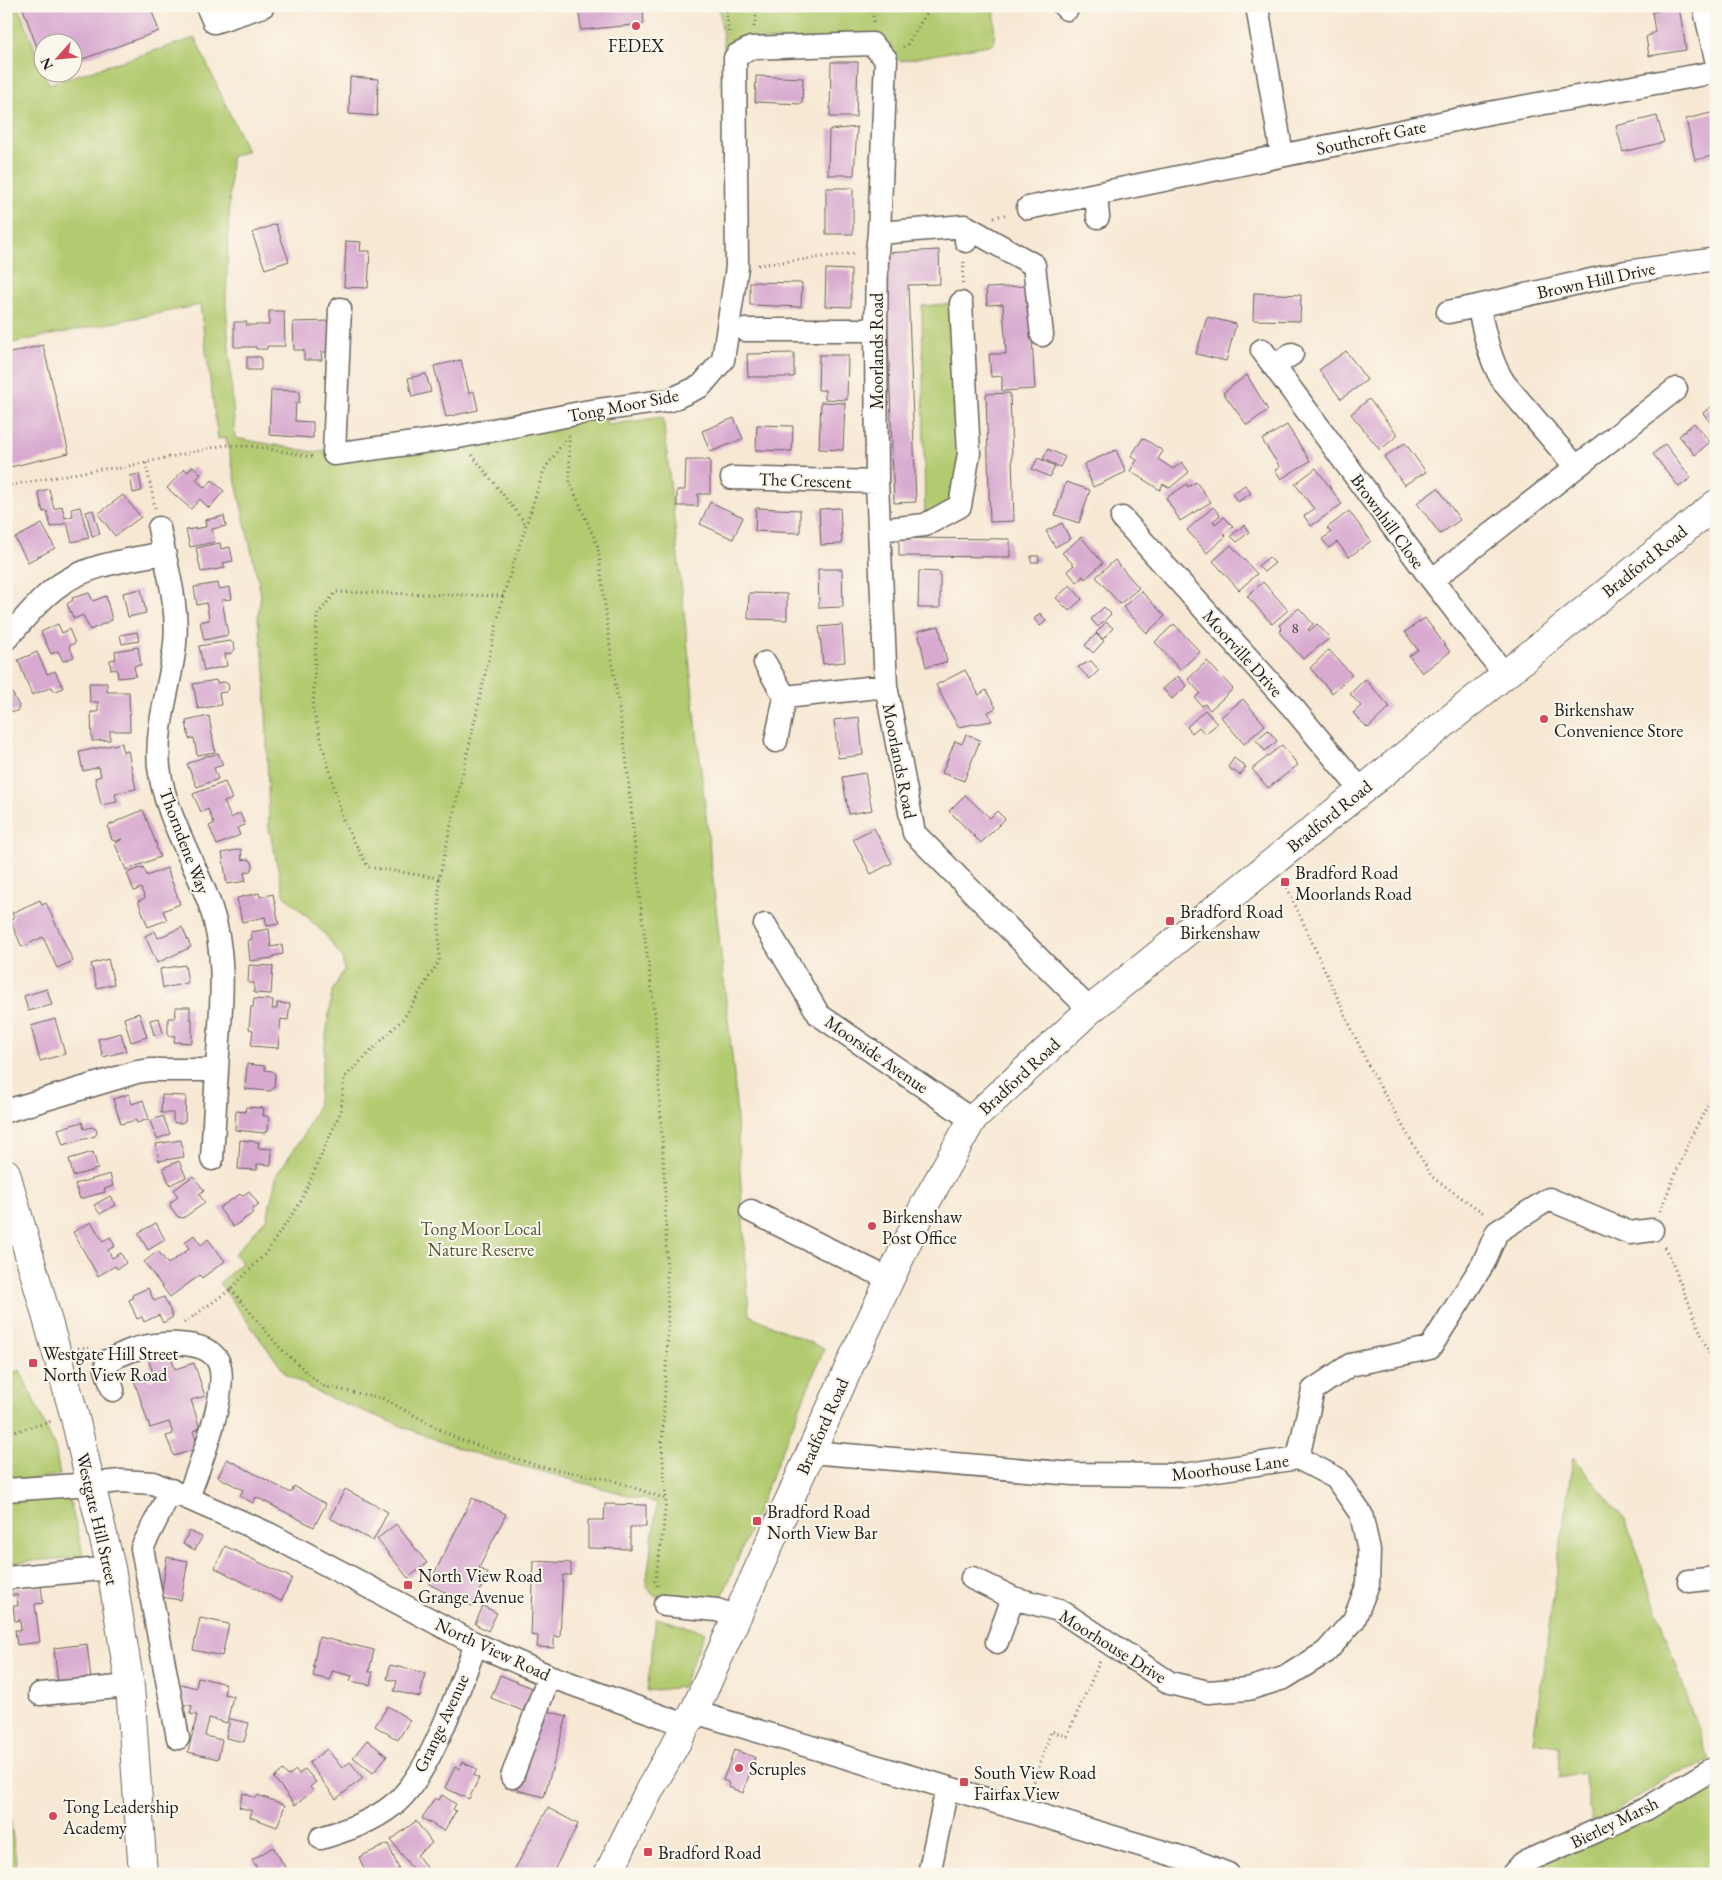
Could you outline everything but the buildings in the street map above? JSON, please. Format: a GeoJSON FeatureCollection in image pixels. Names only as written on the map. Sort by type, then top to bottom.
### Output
{"type":"FeatureCollection","features":[{"type":"Feature","properties":{"kind":"main road","name":"Bradford Road"},"geometry":{"type":"LineString","coordinates":[[608,1874],[650,1789],[690,1719],[738,1617],[754,1576],[854,1356],[926,1204],[972,1120],[1090,1010],[1716,504]]}},
{"type":"Feature","properties":{"kind":"main road","name":"Westgate Hill Street"},"geometry":{"type":"LineString","coordinates":[[6,1173],[74,1414],[111,1568],[130,1686],[143,1874]]}},
{"type":"Feature","properties":{"kind":"street"},"geometry":{"type":"LineString","coordinates":[[207,6],[214,22],[263,6]]}},
{"type":"Feature","properties":{"kind":"street"},"geometry":{"type":"LineString","coordinates":[[1257,6],[1282,156]]}},
{"type":"Feature","properties":{"kind":"street"},"geometry":{"type":"LineString","coordinates":[[1704,6],[1716,59]]}},
{"type":"Feature","properties":{"kind":"street"},"geometry":{"type":"LineString","coordinates":[[735,58],[751,48],[879,52]]}},
{"type":"Feature","properties":{"kind":"street","name":"Moorlands Road"},"geometry":{"type":"LineString","coordinates":[[879,52],[876,330],[879,530],[886,686],[914,833],[1090,1010]]}},
{"type":"Feature","properties":{"kind":"street","name":"Tong Moor Side"},"geometry":{"type":"LineString","coordinates":[[334,454],[458,437],[585,412],[670,400],[701,386],[723,360],[737,267],[735,58]]}},
{"type":"Feature","properties":{"kind":"street","name":"Southcroft Gate"},"geometry":{"type":"LineString","coordinates":[[1028,208],[1489,113],[1716,72]]}},
{"type":"Feature","properties":{"kind":"street"},"geometry":{"type":"LineString","coordinates":[[1096,195],[1098,217]]}},
{"type":"Feature","properties":{"kind":"street"},"geometry":{"type":"LineString","coordinates":[[878,242],[966,234],[1034,265],[1042,335]]}},
{"type":"Feature","properties":{"kind":"street","name":"Brown Hill Drive"},"geometry":{"type":"LineString","coordinates":[[1448,312],[1626,272],[1716,260]]}},
{"type":"Feature","properties":{"kind":"street"},"geometry":{"type":"LineString","coordinates":[[879,530],[925,525],[960,506],[969,453],[961,303]]}},
{"type":"Feature","properties":{"kind":"street"},"geometry":{"type":"LineString","coordinates":[[1478,306],[1488,347],[1497,373],[1576,467]]}},
{"type":"Feature","properties":{"kind":"street"},"geometry":{"type":"LineString","coordinates":[[334,454],[340,309]]}},
{"type":"Feature","properties":{"kind":"street"},"geometry":{"type":"LineString","coordinates":[[745,330],[876,330]]}},
{"type":"Feature","properties":{"kind":"street","name":"Brownhill Close"},"geometry":{"type":"LineString","coordinates":[[1276,357],[1432,580],[1504,674]]}},
{"type":"Feature","properties":{"kind":"street"},"geometry":{"type":"LineString","coordinates":[[1432,580],[1576,467],[1661,393]]}},
{"type":"Feature","properties":{"kind":"street","name":"The Crescent"},"geometry":{"type":"LineString","coordinates":[[732,478],[877,482]]}},
{"type":"Feature","properties":{"kind":"street","name":"Moorville Drive"},"geometry":{"type":"LineString","coordinates":[[1122,518],[1294,709],[1361,790]]}},
{"type":"Feature","properties":{"kind":"street","name":"Thorndene Way"},"geometry":{"type":"LineString","coordinates":[[159,528],[176,618],[173,660],[159,730],[159,766],[162,784],[169,805],[210,905],[218,934],[222,966],[212,1159]]}},
{"type":"Feature","properties":{"kind":"street"},"geometry":{"type":"LineString","coordinates":[[6,639],[59,585],[77,574],[111,564],[164,553]]}},
{"type":"Feature","properties":{"kind":"street"},"geometry":{"type":"LineString","coordinates":[[765,663],[785,697],[776,741]]}},
{"type":"Feature","properties":{"kind":"street"},"geometry":{"type":"LineString","coordinates":[[785,697],[886,686]]}},
{"type":"Feature","properties":{"kind":"street","name":"Moorside Avenue"},"geometry":{"type":"LineString","coordinates":[[764,925],[819,1015],[972,1120]]}},
{"type":"Feature","properties":{"kind":"street"},"geometry":{"type":"LineString","coordinates":[[6,1111],[137,1072],[150,1070],[217,1070]]}},
{"type":"Feature","properties":{"kind":"street","name":"Moorhouse Lane"},"geometry":{"type":"LineString","coordinates":[[810,1452],[1094,1474],[1183,1475],[1298,1458],[1313,1390],[1350,1365],[1430,1348],[1484,1264],[1497,1232],[1549,1199],[1630,1233],[1652,1230]]}},
{"type":"Feature","properties":{"kind":"street"},"geometry":{"type":"LineString","coordinates":[[751,1211],[891,1280]]}},
{"type":"Feature","properties":{"kind":"street"},"geometry":{"type":"LineString","coordinates":[[113,1390],[106,1368],[108,1361],[132,1350],[157,1344],[188,1344],[209,1351],[218,1362],[221,1378],[215,1414],[205,1452],[180,1494],[142,1548],[178,1738]]}},
{"type":"Feature","properties":{"kind":"street","name":"Moorhouse Drive"},"geometry":{"type":"LineString","coordinates":[[972,1578],[1013,1598],[1059,1610],[1170,1683],[1208,1692],[1248,1689],[1284,1678],[1326,1652],[1354,1620],[1368,1584],[1369,1550],[1361,1514],[1336,1478],[1298,1458]]}},
{"type":"Feature","properties":{"kind":"street","name":"North View Road"},"geometry":{"type":"LineString","coordinates":[[6,1490],[121,1480],[153,1483],[269,1534],[476,1644],[549,1676],[690,1719],[947,1788],[1197,1862],[1228,1874]]}},
{"type":"Feature","properties":{"kind":"street"},"geometry":{"type":"LineString","coordinates":[[6,1578],[111,1568]]}},
{"type":"Feature","properties":{"kind":"street"},"geometry":{"type":"LineString","coordinates":[[1689,1581],[1716,1578]]}},
{"type":"Feature","properties":{"kind":"street"},"geometry":{"type":"LineString","coordinates":[[997,1642],[1013,1598]]}},
{"type":"Feature","properties":{"kind":"street"},"geometry":{"type":"LineString","coordinates":[[665,1605],[717,1610],[738,1617]]}},
{"type":"Feature","properties":{"kind":"street","name":"Grange Avenue"},"geometry":{"type":"LineString","coordinates":[[321,1838],[350,1829],[375,1818],[395,1804],[409,1788],[431,1752],[476,1644]]}},
{"type":"Feature","properties":{"kind":"street"},"geometry":{"type":"LineString","coordinates":[[512,1777],[549,1676]]}},
{"type":"Feature","properties":{"kind":"street"},"geometry":{"type":"LineString","coordinates":[[40,1694],[130,1686]]}},
{"type":"Feature","properties":{"kind":"street","name":"Bierley Marsh"},"geometry":{"type":"LineString","coordinates":[[1513,1874],[1523,1863],[1646,1809],[1716,1768]]}},
{"type":"Feature","properties":{"kind":"street"},"geometry":{"type":"LineString","coordinates":[[929,1874],[947,1788]]}},
{"type":"Feature","properties":{"kind":"path"},"geometry":{"type":"LineString","coordinates":[[726,6],[730,44],[735,58]]}},
{"type":"Feature","properties":{"kind":"path"},"geometry":{"type":"LineString","coordinates":[[879,52],[907,45],[931,6]]}},
{"type":"Feature","properties":{"kind":"path"},"geometry":{"type":"LineString","coordinates":[[961,303],[966,234]]}},
{"type":"Feature","properties":{"kind":"path"},"geometry":{"type":"LineString","coordinates":[[737,267],[878,242]]}},
{"type":"Feature","properties":{"kind":"path"},"geometry":{"type":"LineString","coordinates":[[177,1327],[231,1289],[266,1254],[300,1203],[341,1110],[344,1078],[404,1018],[439,961],[439,878],[503,596],[544,470],[585,412]]}},
{"type":"Feature","properties":{"kind":"path"},"geometry":{"type":"LineString","coordinates":[[569,435],[570,482],[598,547],[611,655],[626,755],[640,900],[655,1016],[665,1190],[668,1329],[662,1447],[666,1499],[655,1581],[665,1605]]}},
{"type":"Feature","properties":{"kind":"path"},"geometry":{"type":"LineString","coordinates":[[458,437],[526,524]]}},
{"type":"Feature","properties":{"kind":"path"},"geometry":{"type":"LineString","coordinates":[[6,486],[100,469],[120,468],[225,445],[259,447],[322,459],[334,454]]}},
{"type":"Feature","properties":{"kind":"path"},"geometry":{"type":"LineString","coordinates":[[146,463],[159,528]]}},
{"type":"Feature","properties":{"kind":"path"},"geometry":{"type":"LineString","coordinates":[[439,878],[368,867],[344,823],[313,710],[317,615],[336,592],[503,596]]}},
{"type":"Feature","properties":{"kind":"path"},"geometry":{"type":"LineString","coordinates":[[1275,860],[1370,1069],[1432,1176],[1504,1228]]}},
{"type":"Feature","properties":{"kind":"path"},"geometry":{"type":"LineString","coordinates":[[1716,1090],[1691,1137],[1652,1230],[1670,1255],[1716,1370]]}},
{"type":"Feature","properties":{"kind":"path"},"geometry":{"type":"LineString","coordinates":[[231,1289],[280,1348],[322,1386],[382,1398],[458,1440],[538,1466],[612,1480],[666,1499]]}},
{"type":"Feature","properties":{"kind":"path"},"geometry":{"type":"LineString","coordinates":[[55,1348],[98,1346]]}},
{"type":"Feature","properties":{"kind":"path"},"geometry":{"type":"LineString","coordinates":[[6,1434],[74,1414]]}},
{"type":"Feature","properties":{"kind":"path"},"geometry":{"type":"LineString","coordinates":[[1025,1811],[1051,1731],[1067,1736],[1108,1642]]}},
{"type":"Feature","properties":{"kind":"green space"},"geometry":{"type":"Polygon","coordinates":[[[719,6],[995,6],[994,44],[900,61],[880,40],[749,40],[725,54],[719,6]]]}},
{"type":"Feature","properties":{"kind":"green space","name":"Tong Moor Local Nature Reserve"},"geometry":{"type":"Polygon","coordinates":[[[20,10],[32,42],[32,82],[48,82],[49,84],[55,82],[82,82],[82,74],[195,38],[247,151],[231,157],[226,302],[235,438],[314,452],[604,401],[607,425],[663,417],[734,1075],[749,1315],[824,1349],[722,1597],[653,1595],[646,1586],[657,1503],[462,1450],[323,1395],[286,1374],[219,1283],[242,1263],[234,1254],[267,1218],[277,1174],[302,1138],[317,1107],[332,991],[344,970],[342,957],[324,933],[284,895],[269,828],[265,670],[258,618],[261,594],[226,438],[218,439],[200,305],[6,344],[6,16],[20,10]]]}},
{"type":"Feature","properties":{"kind":"green space"},"geometry":{"type":"Polygon","coordinates":[[[961,303],[960,506],[925,525],[922,306],[961,303]]]}},
{"type":"Feature","properties":{"kind":"green space"},"geometry":{"type":"Polygon","coordinates":[[[20,1370],[55,1448],[60,1475],[6,1483],[6,1375],[20,1370]]]}},
{"type":"Feature","properties":{"kind":"green space"},"geometry":{"type":"Polygon","coordinates":[[[1573,1457],[1625,1520],[1710,1762],[1673,1774],[1593,1826],[1584,1773],[1560,1778],[1559,1746],[1533,1742],[1573,1457]]]}},
{"type":"Feature","properties":{"kind":"green space"},"geometry":{"type":"Polygon","coordinates":[[[67,1490],[84,1557],[6,1563],[6,1499],[67,1490]]]}},
{"type":"Feature","properties":{"kind":"green space"},"geometry":{"type":"Polygon","coordinates":[[[656,1618],[705,1632],[682,1687],[647,1691],[656,1618]]]}},
{"type":"Feature","properties":{"kind":"green space"},"geometry":{"type":"Polygon","coordinates":[[[1716,1783],[1716,1874],[1523,1874],[1692,1793],[1716,1783]]]}},
{"type":"Feature","properties":{"kind":"green space"},"geometry":{"type":"Polygon","coordinates":[[[6,1789],[18,1874],[6,1874],[6,1789]]]}},
{"type":"Feature","properties":{"kind":"place","name":"FEDEX"},"geometry":{"type":"Point","coordinates":[636,26]}},
{"type":"Feature","properties":{"kind":"place","name":"Birkenshaw Convenience Store"},"geometry":{"type":"Point","coordinates":[1544,719]}},
{"type":"Feature","properties":{"kind":"place","name":"Bradford Road Moorlands Road"},"geometry":{"type":"Point","coordinates":[1285,882]}},
{"type":"Feature","properties":{"kind":"place","name":"Bradford Road Birkenshaw"},"geometry":{"type":"Point","coordinates":[1170,921]}},
{"type":"Feature","properties":{"kind":"place","name":"Birkenshaw Post Office"},"geometry":{"type":"Point","coordinates":[872,1226]}},
{"type":"Feature","properties":{"kind":"place","name":"Westgate Hill Street North View Road"},"geometry":{"type":"Point","coordinates":[33,1363]}},
{"type":"Feature","properties":{"kind":"place","name":"Bradford Road North View Bar"},"geometry":{"type":"Point","coordinates":[757,1521]}},
{"type":"Feature","properties":{"kind":"place","name":"North View Road Grange Avenue"},"geometry":{"type":"Point","coordinates":[408,1585]}},
{"type":"Feature","properties":{"kind":"place","name":"Scruples"},"geometry":{"type":"Point","coordinates":[739,1768]}},
{"type":"Feature","properties":{"kind":"place","name":"South View Road Fairfax View"},"geometry":{"type":"Point","coordinates":[964,1782]}},
{"type":"Feature","properties":{"kind":"place","name":"Tong Leadership Academy"},"geometry":{"type":"Point","coordinates":[53,1816]}},
{"type":"Feature","properties":{"kind":"place","name":"Bradford Road"},"geometry":{"type":"Point","coordinates":[648,1852]}}]}
